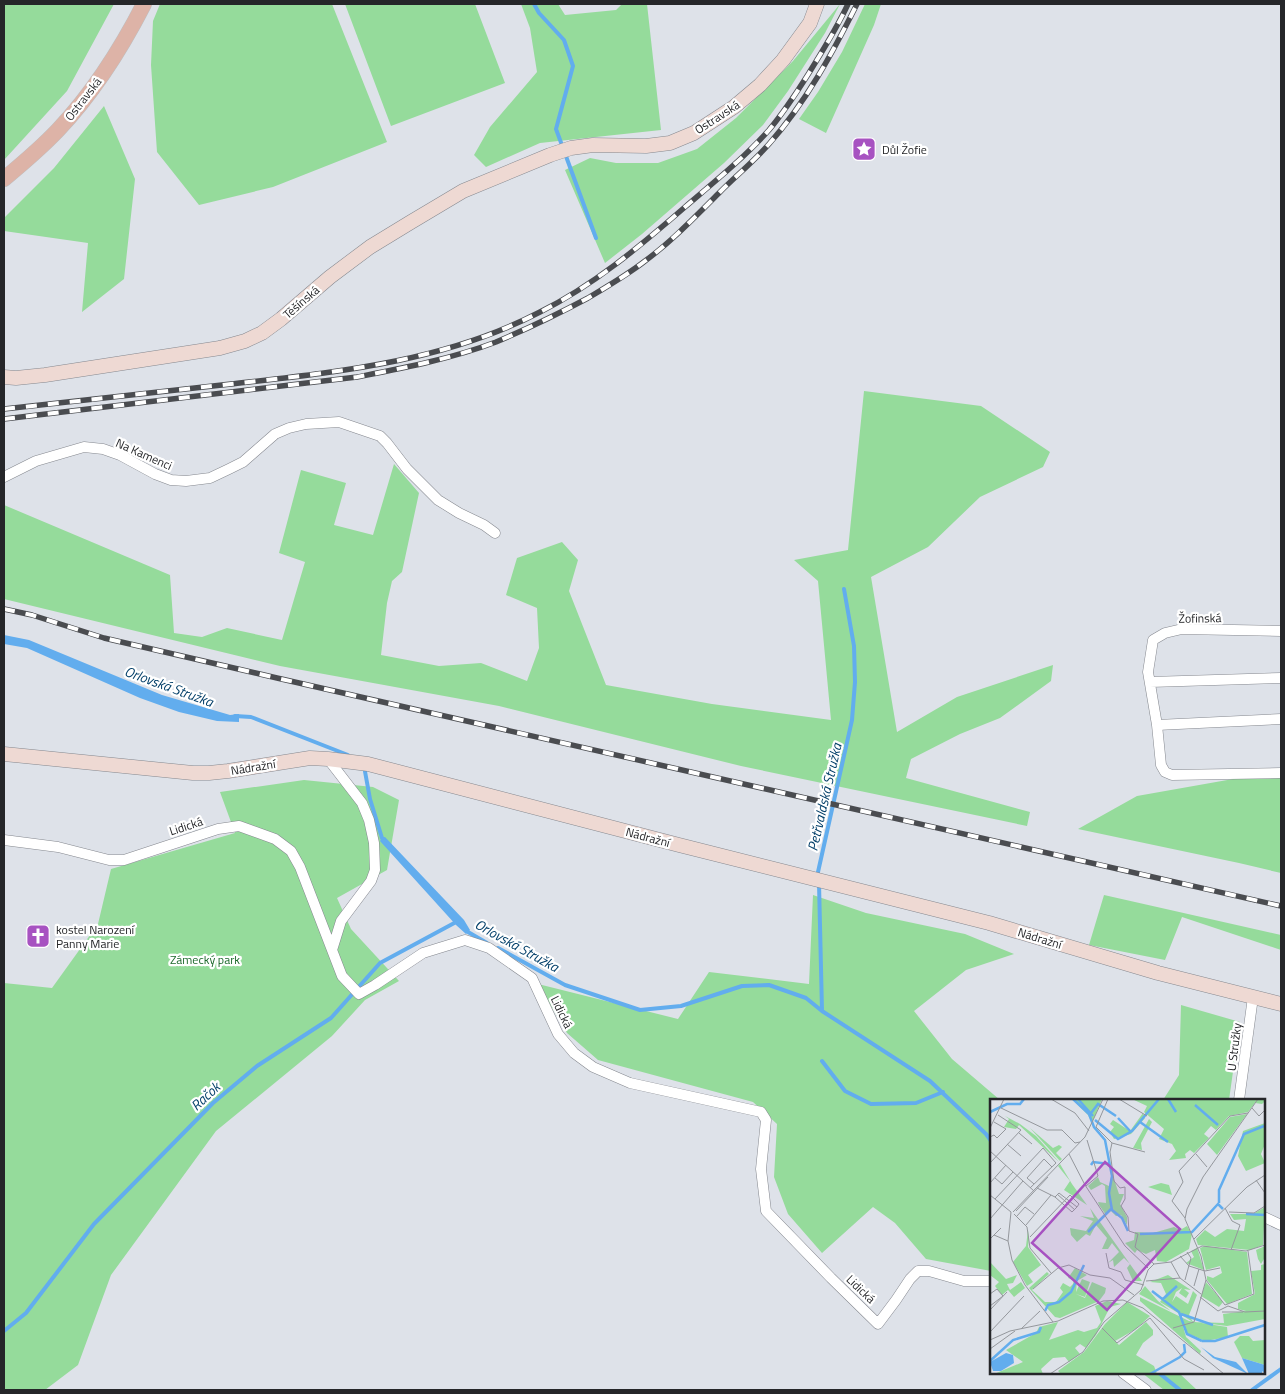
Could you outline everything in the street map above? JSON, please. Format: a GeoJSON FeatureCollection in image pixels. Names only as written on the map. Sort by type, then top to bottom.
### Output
{"type":"FeatureCollection","features":[{"type":"Feature","properties":{"kind":"main road","name":"Ostravská"},"geometry":{"type":"LineString","coordinates":[[4,179],[57,131],[84,100],[112,61],[144,4]]}},
{"type":"Feature","properties":{"kind":"street","name":"Ostravská"},"geometry":{"type":"LineString","coordinates":[[571,148],[592,145],[646,146],[670,143],[694,133],[734,107],[760,85],[783,60],[810,23],[817,4]]}},
{"type":"Feature","properties":{"kind":"street","name":"Těšínská"},"geometry":{"type":"LineString","coordinates":[[4,377],[16,378],[45,375],[220,348],[245,341],[262,333],[336,272],[370,247],[410,222],[463,191],[571,148]]}},
{"type":"Feature","properties":{"kind":"street","name":"Na Kamenci"},"geometry":{"type":"LineString","coordinates":[[4,477],[36,462],[84,447],[103,449],[120,454],[154,474],[171,480],[186,481],[210,478],[242,462],[275,434],[306,424],[338,422],[380,436],[387,442],[407,469],[438,500],[495,533]]}},
{"type":"Feature","properties":{"kind":"street","name":"Žofinská"},"geometry":{"type":"LineString","coordinates":[[1149,677],[1153,640],[1165,633],[1182,630],[1281,631]]}},
{"type":"Feature","properties":{"kind":"street"},"geometry":{"type":"LineString","coordinates":[[1281,678],[1149,677],[1162,765],[1165,772],[1172,775],[1281,773]]}},
{"type":"Feature","properties":{"kind":"street"},"geometry":{"type":"LineString","coordinates":[[1157,725],[1281,719]]}},
{"type":"Feature","properties":{"kind":"street","name":"Nádražní"},"geometry":{"type":"LineString","coordinates":[[4,754],[193,773],[228,771],[310,758],[328,758],[368,764],[669,843],[971,918],[1158,973],[1281,1004]]}},
{"type":"Feature","properties":{"kind":"street"},"geometry":{"type":"LineString","coordinates":[[328,758],[362,804],[369,820],[374,843],[375,870],[371,881],[341,921],[332,950]]}},
{"type":"Feature","properties":{"kind":"street","name":"Lidická"},"geometry":{"type":"LineString","coordinates":[[4,840],[58,847],[109,860],[124,860],[218,829],[239,826],[275,839],[291,852],[300,867],[342,976],[358,994],[423,953],[465,940],[489,948],[532,978],[558,1034],[574,1053],[593,1067],[630,1083],[761,1112],[766,1120],[761,1169],[766,1211],[878,1324],[918,1271],[929,1271],[964,1281],[990,1281]]}},
{"type":"Feature","properties":{"kind":"street","name":"U Stružky"},"geometry":{"type":"LineString","coordinates":[[1239,1099],[1253,997]]}},
{"type":"Feature","properties":{"kind":"street"},"geometry":{"type":"LineString","coordinates":[[1265,1217],[1281,1225]]}},
{"type":"Feature","properties":{"kind":"street"},"geometry":{"type":"LineString","coordinates":[[1124,1374],[1146,1390]]}},
{"type":"Feature","properties":{"kind":"green space"},"geometry":{"type":"Polygon","coordinates":[[[4,4],[114,4],[67,91],[4,160],[4,4]]]}},
{"type":"Feature","properties":{"kind":"green space"},"geometry":{"type":"Polygon","coordinates":[[[160,4],[332,4],[387,142],[273,187],[199,205],[157,152],[151,65],[153,21],[160,4]]]}},
{"type":"Feature","properties":{"kind":"green space"},"geometry":{"type":"Polygon","coordinates":[[[345,4],[475,4],[505,83],[391,126],[345,4]]]}},
{"type":"Feature","properties":{"kind":"green space"},"geometry":{"type":"Polygon","coordinates":[[[521,4],[558,4],[565,15],[616,10],[622,4],[647,4],[661,130],[540,143],[486,167],[474,155],[490,127],[537,72],[530,28],[521,4]]]}},
{"type":"Feature","properties":{"kind":"green space"},"geometry":{"type":"Polygon","coordinates":[[[840,4],[825,33],[788,91],[763,125],[724,163],[642,234],[605,263],[565,170],[590,158],[616,163],[658,163],[697,149],[736,118],[793,61],[840,4]]]}},
{"type":"Feature","properties":{"kind":"green space"},"geometry":{"type":"Polygon","coordinates":[[[865,4],[881,4],[874,25],[826,133],[799,119],[842,52],[865,4]]]}},
{"type":"Feature","properties":{"kind":"green space"},"geometry":{"type":"Polygon","coordinates":[[[104,106],[135,179],[124,279],[82,312],[88,243],[4,231],[4,218],[54,168],[104,106]]]}},
{"type":"Feature","properties":{"kind":"green space"},"geometry":{"type":"Polygon","coordinates":[[[864,391],[981,406],[1050,452],[1043,467],[980,497],[928,547],[871,577],[897,732],[957,697],[1053,665],[1051,681],[1000,718],[960,734],[911,759],[906,778],[1030,812],[1027,826],[741,766],[499,706],[280,666],[4,599],[4,505],[170,575],[174,633],[202,637],[227,628],[282,640],[305,562],[279,553],[301,470],[346,483],[334,525],[373,535],[394,464],[419,493],[402,572],[392,581],[387,603],[381,655],[439,666],[481,663],[527,681],[539,648],[537,608],[506,595],[517,558],[562,542],[578,560],[569,591],[606,685],[712,704],[831,720],[818,581],[794,560],[848,550],[864,391]]]}},
{"type":"Feature","properties":{"kind":"green space"},"geometry":{"type":"Polygon","coordinates":[[[1281,778],[1281,873],[1078,829],[1137,796],[1233,779],[1281,778]]]}},
{"type":"Feature","properties":{"kind":"green space","name":"Zámecký park"},"geometry":{"type":"Polygon","coordinates":[[[304,780],[373,787],[399,800],[387,870],[337,898],[351,929],[399,981],[365,1000],[332,1036],[216,1131],[111,1275],[78,1365],[45,1390],[4,1390],[4,983],[52,988],[98,924],[111,869],[235,833],[220,792],[304,780]]]}},
{"type":"Feature","properties":{"kind":"green space"},"geometry":{"type":"Polygon","coordinates":[[[813,895],[866,913],[965,934],[1014,954],[966,970],[914,1011],[952,1059],[999,1099],[990,1099],[990,1271],[926,1259],[895,1223],[873,1207],[822,1253],[788,1214],[774,1177],[777,1124],[753,1102],[598,1060],[567,1033],[538,984],[678,1019],[709,972],[809,984],[813,895]]]}},
{"type":"Feature","properties":{"kind":"green space"},"geometry":{"type":"Polygon","coordinates":[[[1104,895],[1281,935],[1281,950],[1182,917],[1165,960],[1089,945],[1104,895]]]}},
{"type":"Feature","properties":{"kind":"green space"},"geometry":{"type":"Polygon","coordinates":[[[1181,1005],[1240,1022],[1229,1099],[1164,1099],[1179,1075],[1181,1005]]]}},
{"type":"Feature","properties":{"kind":"green space"},"geometry":{"type":"Polygon","coordinates":[[[1143,1374],[1180,1374],[1197,1390],[1164,1390],[1143,1374]]]}},
{"type":"Feature","properties":{"kind":"water"},"geometry":{"type":"Polygon","coordinates":[[[4,635],[29,640],[162,695],[230,715],[239,714],[239,722],[217,721],[179,712],[140,698],[27,648],[4,644],[4,635]]]}},
{"type":"Feature","properties":{"kind":"water"},"geometry":{"type":"Polygon","coordinates":[[[385,837],[464,920],[470,930],[466,934],[380,841],[385,837]]]}},
{"type":"Feature","properties":{"kind":"waterway","name":"Petřvaldská Stružka"},"geometry":{"type":"LineString","coordinates":[[534,4],[539,13],[564,40],[573,66],[556,129],[596,238]]}},
{"type":"Feature","properties":{"kind":"waterway","name":"Petřvaldská Stružka"},"geometry":{"type":"LineString","coordinates":[[818,876],[852,720],[855,682],[854,646],[844,589]]}},
{"type":"Feature","properties":{"kind":"waterway","name":"Orlovská Stružka"},"geometry":{"type":"LineString","coordinates":[[235,716],[251,717],[348,755]]}},
{"type":"Feature","properties":{"kind":"waterway","name":"Orlovská Stružka"},"geometry":{"type":"LineString","coordinates":[[364,766],[370,799],[382,838],[385,841]]}},
{"type":"Feature","properties":{"kind":"waterway","name":"Petřvaldská Stružka"},"geometry":{"type":"LineString","coordinates":[[819,883],[822,1011]]}},
{"type":"Feature","properties":{"kind":"waterway","name":"Račok"},"geometry":{"type":"LineString","coordinates":[[4,1331],[26,1313],[94,1224],[213,1103],[257,1066],[331,1018],[380,963],[458,921]]}},
{"type":"Feature","properties":{"kind":"waterway","name":"Orlovská Stružka"},"geometry":{"type":"LineString","coordinates":[[465,929],[487,943]]}},
{"type":"Feature","properties":{"kind":"waterway","name":"Orlovská Stružka"},"geometry":{"type":"LineString","coordinates":[[498,948],[565,985],[640,1010],[681,1006],[742,986],[769,985],[806,998],[822,1011],[930,1081],[990,1140]]}},
{"type":"Feature","properties":{"kind":"waterway"},"geometry":{"type":"LineString","coordinates":[[822,1061],[845,1091],[871,1104],[916,1103],[943,1092]]}},
{"type":"Feature","properties":{"kind":"waterway"},"geometry":{"type":"LineString","coordinates":[[1252,1390],[1281,1369]]}},
{"type":"Feature","properties":{"kind":"waterway","name":"Orlovská Stružka"},"geometry":{"type":"LineString","coordinates":[[1160,1374],[1180,1390]]}},
{"type":"Feature","properties":{"kind":"railway"},"geometry":{"type":"LineString","coordinates":[[4,409],[310,375],[389,362],[428,354],[466,343],[504,329],[540,312],[579,290],[633,251],[749,150],[769,130],[795,95],[830,39],[848,4]]}},
{"type":"Feature","properties":{"kind":"railway"},"geometry":{"type":"LineString","coordinates":[[4,419],[357,377],[462,353],[496,342],[542,321],[588,298],[645,261],[684,228],[769,144],[807,94],[857,4]]}},
{"type":"Feature","properties":{"kind":"railway"},"geometry":{"type":"LineString","coordinates":[[4,609],[32,615],[104,638],[1281,906]]}},
{"type":"Feature","properties":{"kind":"place","name":"Důl Žofie"},"geometry":{"type":"Point","coordinates":[864,149]}},
{"type":"Feature","properties":{"kind":"place","name":"kostel Narození Panny Marie"},"geometry":{"type":"Point","coordinates":[38,936]}}]}
